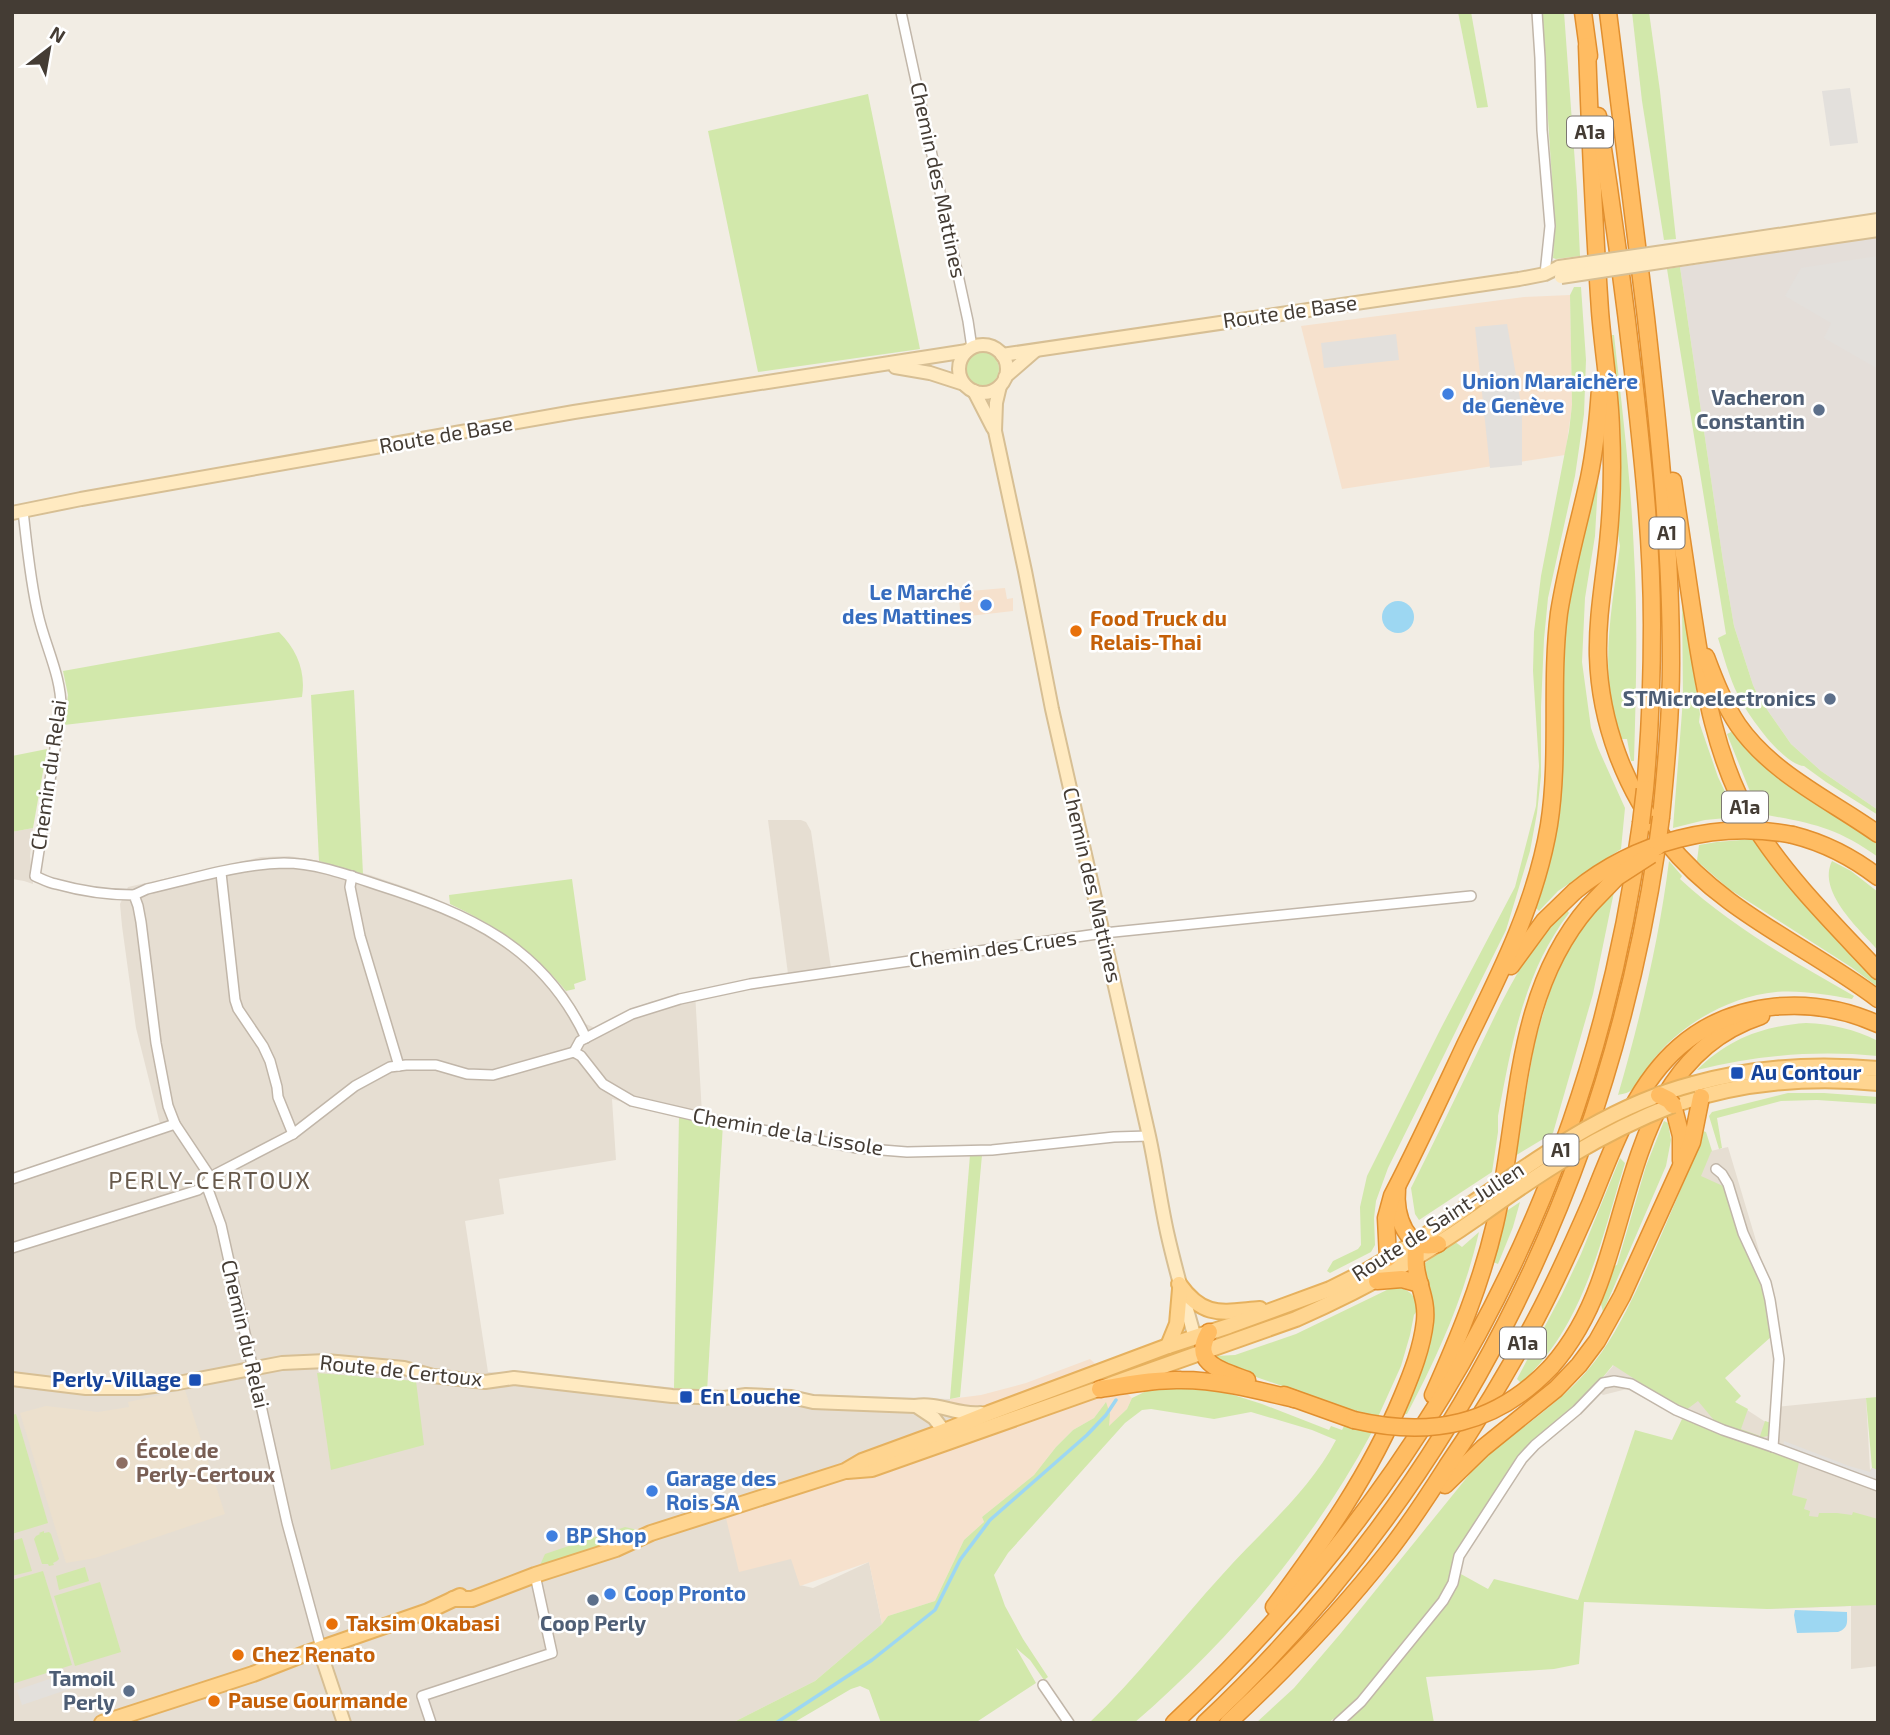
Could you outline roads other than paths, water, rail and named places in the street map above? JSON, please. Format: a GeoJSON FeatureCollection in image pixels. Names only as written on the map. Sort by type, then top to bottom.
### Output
{"type":"FeatureCollection","features":[{"type":"Feature","properties":{"kind":"highway","name":"A1"},"geometry":{"type":"LineString","coordinates":[[1174,1723],[1283,1612],[1320,1568],[1407,1450],[1451,1382],[1490,1314],[1527,1235],[1583,1090],[1608,1001],[1629,902],[1645,789],[1652,654],[1651,569],[1637,404],[1614,218],[1583,12]]}},
{"type":"Feature","properties":{"kind":"highway","name":"A1"},"geometry":{"type":"LineString","coordinates":[[1205,1723],[1300,1625],[1370,1539],[1446,1430],[1505,1325],[1552,1225],[1596,1108],[1630,988],[1646,914],[1661,817],[1670,709],[1670,586],[1656,405],[1608,12]]}},
{"type":"Feature","properties":{"kind":"highway","name":"A1a"},"geometry":{"type":"LineString","coordinates":[[1587,46],[1594,218],[1611,422],[1612,498],[1598,656],[1607,723],[1623,770],[1646,811],[1665,840],[1700,877],[1752,917],[1878,999]]}},
{"type":"Feature","properties":{"kind":"highway","name":"A1a"},"geometry":{"type":"LineString","coordinates":[[1637,250],[1700,667],[1711,721],[1724,761],[1754,824],[1782,864],[1815,904],[1878,971]]}},
{"type":"Feature","properties":{"kind":"highway"},"geometry":{"type":"LineString","coordinates":[[1388,1258],[1386,1215],[1392,1196],[1509,954],[1531,895],[1549,825],[1553,780],[1557,631],[1564,584],[1597,429],[1601,323]]}},
{"type":"Feature","properties":{"kind":"highway"},"geometry":{"type":"LineString","coordinates":[[1692,604],[1717,688],[1746,735],[1784,771],[1878,834]]}},
{"type":"Feature","properties":{"kind":"highway","name":"A1a"},"geometry":{"type":"LineString","coordinates":[[1407,1450],[1466,1320],[1486,1259],[1496,1222],[1525,1043],[1536,1003],[1558,950],[1577,920],[1606,887],[1628,869],[1688,837],[1712,832],[1768,831],[1793,835],[1835,849],[1878,877]]}},
{"type":"Feature","properties":{"kind":"highway"},"geometry":{"type":"LineString","coordinates":[[1488,1000],[1539,927],[1597,873],[1624,858],[1688,837]]}},
{"type":"Feature","properties":{"kind":"highway"},"geometry":{"type":"LineString","coordinates":[[1100,1389],[1170,1380],[1233,1381],[1354,1420],[1409,1429],[1465,1421],[1516,1398],[1552,1367],[1573,1339],[1593,1299],[1646,1136],[1675,1078],[1698,1052],[1729,1030],[1757,1017],[1801,1006]]}},
{"type":"Feature","properties":{"kind":"highway","name":"A1a"},"geometry":{"type":"LineString","coordinates":[[1228,1723],[1329,1622],[1409,1525],[1521,1348],[1572,1246],[1632,1110],[1668,1058],[1689,1039],[1720,1020],[1746,1011],[1820,1007],[1840,1010],[1878,1024]]}},
{"type":"Feature","properties":{"kind":"highway"},"geometry":{"type":"LineString","coordinates":[[1409,1525],[1469,1460],[1556,1389],[1586,1357],[1622,1296],[1692,1142],[1697,1091]]}},
{"type":"Feature","properties":{"kind":"highway"},"geometry":{"type":"LineString","coordinates":[[1659,1095],[1676,1106],[1681,1144],[1679,1171]]}},
{"type":"Feature","properties":{"kind":"highway"},"geometry":{"type":"LineString","coordinates":[[1222,1676],[1318,1546],[1366,1471],[1413,1370],[1423,1334],[1426,1305],[1420,1284],[1416,1250],[1399,1216],[1396,1199],[1398,1185]]}},
{"type":"Feature","properties":{"kind":"highway"},"geometry":{"type":"LineString","coordinates":[[1416,1250],[1438,1244]]}},
{"type":"Feature","properties":{"kind":"highway"},"geometry":{"type":"LineString","coordinates":[[1377,1281],[1402,1279],[1420,1284]]}},
{"type":"Feature","properties":{"kind":"highway"},"geometry":{"type":"LineString","coordinates":[[1199,1345],[1215,1367],[1233,1381]]}},
{"type":"Feature","properties":{"kind":"main road","name":"Route de Saint-Julien"},"geometry":{"type":"LineString","coordinates":[[1438,1244],[1573,1153],[1606,1134],[1676,1106],[1697,1091],[1737,1073],[1793,1067],[1878,1069]]}},
{"type":"Feature","properties":{"kind":"main road","name":"Route de Saint-Julien"},"geometry":{"type":"LineString","coordinates":[[102,1723],[253,1674],[428,1611],[453,1599],[472,1599],[616,1549],[651,1533],[845,1471],[872,1469],[947,1436],[989,1413],[1168,1346],[1199,1345],[1296,1319],[1377,1281],[1480,1198],[1577,1133],[1659,1095],[1752,1087],[1793,1080],[1878,1083]]}},
{"type":"Feature","properties":{"kind":"main road","name":"Route de Saint-Julien"},"geometry":{"type":"LineString","coordinates":[[947,1436],[1100,1389],[1282,1307],[1343,1283],[1388,1258],[1416,1250]]}},
{"type":"Feature","properties":{"kind":"main road"},"geometry":{"type":"LineString","coordinates":[[1180,1287],[1194,1302],[1213,1311],[1282,1307]]}},
{"type":"Feature","properties":{"kind":"main road"},"geometry":{"type":"LineString","coordinates":[[1168,1346],[1177,1324],[1180,1287]]}},
{"type":"Feature","properties":{"kind":"street","name":"Chemin des Mattines"},"geometry":{"type":"LineString","coordinates":[[901,12],[968,321],[970,349]]}},
{"type":"Feature","properties":{"kind":"street"},"geometry":{"type":"LineString","coordinates":[[1537,12],[1542,130],[1550,226],[1545,274]]}},
{"type":"Feature","properties":{"kind":"street","name":"Route de Base"},"geometry":{"type":"LineString","coordinates":[[1692,253],[1878,220]]}},
{"type":"Feature","properties":{"kind":"street","name":"Route de Base"},"geometry":{"type":"LineString","coordinates":[[1002,355],[1692,253],[1878,230]]}},
{"type":"Feature","properties":{"kind":"street"},"geometry":{"type":"LineString","coordinates":[[1002,382],[1006,367],[1002,355],[996,350],[987,346],[970,349],[962,357],[960,375],[969,388],[988,392],[1002,382],[1035,351]]}},
{"type":"Feature","properties":{"kind":"street","name":"Route de Base"},"geometry":{"type":"LineString","coordinates":[[18,512],[95,496],[574,412],[746,384],[881,366],[970,349]]}},
{"type":"Feature","properties":{"kind":"street","name":"Route de Base"},"geometry":{"type":"LineString","coordinates":[[881,366],[930,373],[969,388]]}},
{"type":"Feature","properties":{"kind":"street","name":"Chemin des Mattines"},"geometry":{"type":"LineString","coordinates":[[1002,382],[996,402],[995,430],[1046,683],[1159,1181],[1166,1229],[1180,1287],[1199,1345]]}},
{"type":"Feature","properties":{"kind":"street","name":"Chemin des Mattines"},"geometry":{"type":"LineString","coordinates":[[969,388],[995,430]]}},
{"type":"Feature","properties":{"kind":"street","name":"Chemin du Relai"},"geometry":{"type":"LineString","coordinates":[[18,512],[38,615],[62,697],[35,876],[53,884],[73,888],[110,895],[134,895],[141,922],[158,1054],[168,1105],[175,1124],[209,1181],[287,1523],[321,1648]]}},
{"type":"Feature","properties":{"kind":"street"},"geometry":{"type":"LineString","coordinates":[[134,895],[147,889],[259,865],[303,864],[352,876],[411,895],[471,920],[528,958],[561,993],[574,1012],[586,1038]]}},
{"type":"Feature","properties":{"kind":"street"},"geometry":{"type":"LineString","coordinates":[[220,873],[235,1000],[263,1046],[274,1074],[278,1097],[293,1134]]}},
{"type":"Feature","properties":{"kind":"street"},"geometry":{"type":"LineString","coordinates":[[352,876],[350,887],[360,936],[399,1066]]}},
{"type":"Feature","properties":{"kind":"street","name":"Chemin des Crues"},"geometry":{"type":"LineString","coordinates":[[574,1052],[580,1041],[632,1014],[680,999],[768,981],[1104,933],[1471,896]]}},
{"type":"Feature","properties":{"kind":"street"},"geometry":{"type":"LineString","coordinates":[[12,1248],[198,1190],[209,1181],[293,1134],[369,1077],[390,1067],[436,1065],[467,1074],[493,1075],[574,1052]]}},
{"type":"Feature","properties":{"kind":"street","name":"Chemin de la Lissole"},"geometry":{"type":"LineString","coordinates":[[574,1052],[603,1084],[632,1101],[849,1147],[907,1152],[967,1151],[1149,1136]]}},
{"type":"Feature","properties":{"kind":"street"},"geometry":{"type":"LineString","coordinates":[[12,1179],[175,1124]]}},
{"type":"Feature","properties":{"kind":"street"},"geometry":{"type":"LineString","coordinates":[[1716,1169],[1728,1184],[1770,1300],[1779,1359],[1773,1447]]}},
{"type":"Feature","properties":{"kind":"street","name":"Route de Certoux"},"geometry":{"type":"LineString","coordinates":[[12,1379],[86,1388],[122,1389],[300,1362],[337,1362],[404,1368],[433,1376],[485,1382],[513,1378],[671,1396],[791,1397],[813,1402],[930,1405],[972,1415],[989,1413]]}},
{"type":"Feature","properties":{"kind":"street"},"geometry":{"type":"LineString","coordinates":[[1338,1723],[1361,1702],[1443,1601],[1453,1583],[1459,1556],[1522,1459],[1603,1383],[1614,1381],[1631,1384],[1675,1410],[1723,1430],[1878,1486]]}},
{"type":"Feature","properties":{"kind":"street"},"geometry":{"type":"LineString","coordinates":[[915,1406],[928,1413],[947,1436]]}},
{"type":"Feature","properties":{"kind":"street"},"geometry":{"type":"LineString","coordinates":[[431,1723],[422,1696],[552,1653],[535,1575]]}},
{"type":"Feature","properties":{"kind":"street"},"geometry":{"type":"LineString","coordinates":[[321,1648],[344,1723]]}},
{"type":"Feature","properties":{"kind":"street"},"geometry":{"type":"LineString","coordinates":[[1043,1685],[1069,1723]]}},
{"type":"Feature","properties":{"kind":"water"},"geometry":{"type":"Polygon","coordinates":[[[1398,601],[1409,606],[1414,617],[1409,628],[1398,633],[1387,628],[1382,617],[1387,606],[1398,601]]]}},
{"type":"Feature","properties":{"kind":"water"},"geometry":{"type":"Polygon","coordinates":[[[1795,1610],[1847,1612],[1847,1624],[1838,1632],[1797,1633],[1795,1610]]]}},
{"type":"Feature","properties":{"kind":"waterway"},"geometry":{"type":"LineString","coordinates":[[776,1723],[872,1660],[935,1610],[960,1560],[990,1520],[1087,1435],[1116,1400]]}},
{"type":"Feature","properties":{"kind":"place","name":"Union Maraichère de Genève"},"geometry":{"type":"Point","coordinates":[1448,394]}},
{"type":"Feature","properties":{"kind":"place","name":"Vacheron Constantin"},"geometry":{"type":"Point","coordinates":[1819,410]}},
{"type":"Feature","properties":{"kind":"place","name":"Le Marché des Mattines"},"geometry":{"type":"Point","coordinates":[986,605]}},
{"type":"Feature","properties":{"kind":"place","name":"Food Truck du Relais-Thai"},"geometry":{"type":"Point","coordinates":[1076,631]}},
{"type":"Feature","properties":{"kind":"place","name":"STMicroelectronics"},"geometry":{"type":"Point","coordinates":[1830,699]}},
{"type":"Feature","properties":{"kind":"place","name":"Au Contour"},"geometry":{"type":"Point","coordinates":[1737,1073]}},
{"type":"Feature","properties":{"kind":"place","name":"Perly-Village"},"geometry":{"type":"Point","coordinates":[195,1380]}},
{"type":"Feature","properties":{"kind":"place","name":"En Louche"},"geometry":{"type":"Point","coordinates":[686,1397]}},
{"type":"Feature","properties":{"kind":"place","name":"École de Perly-Certoux"},"geometry":{"type":"Point","coordinates":[122,1463]}},
{"type":"Feature","properties":{"kind":"place","name":"Garage des Rois SA"},"geometry":{"type":"Point","coordinates":[652,1491]}},
{"type":"Feature","properties":{"kind":"place","name":"BP Shop"},"geometry":{"type":"Point","coordinates":[552,1536]}},
{"type":"Feature","properties":{"kind":"place","name":"Coop Pronto"},"geometry":{"type":"Point","coordinates":[610,1594]}},
{"type":"Feature","properties":{"kind":"place","name":"Coop Perly"},"geometry":{"type":"Point","coordinates":[593,1600]}},
{"type":"Feature","properties":{"kind":"place","name":"Taksim Okabasi"},"geometry":{"type":"Point","coordinates":[332,1624]}},
{"type":"Feature","properties":{"kind":"place","name":"Chez Renato"},"geometry":{"type":"Point","coordinates":[238,1655]}},
{"type":"Feature","properties":{"kind":"place","name":"Tamoil Perly"},"geometry":{"type":"Point","coordinates":[129,1691]}},
{"type":"Feature","properties":{"kind":"place","name":"Pause Gourmande"},"geometry":{"type":"Point","coordinates":[214,1701]}},
{"type":"Feature","properties":{"kind":"district","name":"PERLY-CERTOUX"},"geometry":{"type":"Point","coordinates":[210,1181]}}]}
